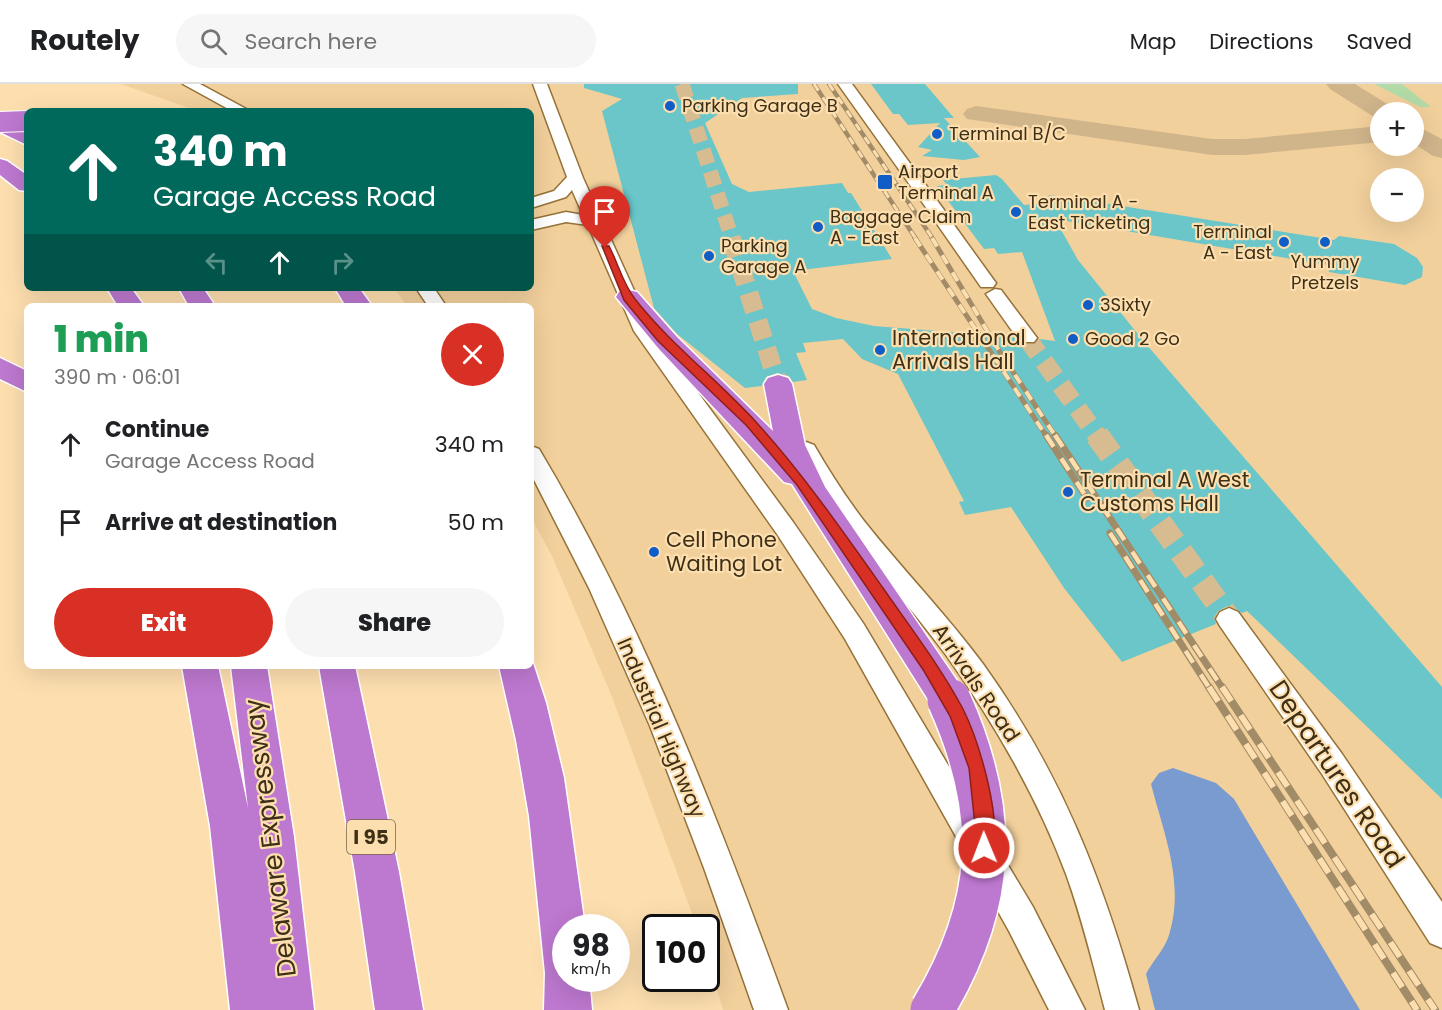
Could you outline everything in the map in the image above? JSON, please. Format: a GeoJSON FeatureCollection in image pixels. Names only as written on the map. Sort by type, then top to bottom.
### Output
{"type":"FeatureCollection","features":[{"type":"Feature","properties":{"kind":"highway"},"geometry":{"type":"LineString","coordinates":[[0,111],[24,125]]}},
{"type":"Feature","properties":{"kind":"highway"},"geometry":{"type":"LineString","coordinates":[[0,122],[24,120]]}},
{"type":"Feature","properties":{"kind":"highway"},"geometry":{"type":"LineString","coordinates":[[0,122],[24,138]]}},
{"type":"Feature","properties":{"kind":"highway"},"geometry":{"type":"LineString","coordinates":[[0,165],[24,183]]}},
{"type":"Feature","properties":{"kind":"highway"},"geometry":{"type":"LineString","coordinates":[[628,297],[667,344],[754,427],[819,504],[949,700],[964,729],[977,768],[984,812],[984,860],[978,907],[970,933],[954,972],[932,1010]]}},
{"type":"Feature","properties":{"kind":"highway"},"geometry":{"type":"LineString","coordinates":[[0,367],[24,381]]}},
{"type":"Feature","properties":{"kind":"highway"},"geometry":{"type":"LineString","coordinates":[[778,384],[790,445],[819,504]]}},
{"type":"Feature","properties":{"kind":"highway"},"geometry":{"type":"LineString","coordinates":[[201,669],[228,805],[254,1010]]}},
{"type":"Feature","properties":{"kind":"highway","name":"Delaware Expressway"},"geometry":{"type":"LineString","coordinates":[[249,669],[267,787],[290,1010]]}},
{"type":"Feature","properties":{"kind":"highway","name":"I 95"},"geometry":{"type":"LineString","coordinates":[[337,669],[376,862],[399,1010]]}},
{"type":"Feature","properties":{"kind":"highway"},"geometry":{"type":"LineString","coordinates":[[518,669],[532,726],[546,800],[560,914]]}},
{"type":"Feature","properties":{"kind":"highway"},"geometry":{"type":"LineString","coordinates":[[567,992],[568,1010]]}},
{"type":"Feature","properties":{"kind":"street"},"geometry":{"type":"LineString","coordinates":[[190,84],[237,108]]}},
{"type":"Feature","properties":{"kind":"street"},"geometry":{"type":"LineString","coordinates":[[540,84],[593,221],[644,331],[775,513],[854,631],[1009,899],[1068,1010]]}},
{"type":"Feature","properties":{"kind":"street"},"geometry":{"type":"LineString","coordinates":[[845,84],[1027,338]]}},
{"type":"Feature","properties":{"kind":"street"},"geometry":{"type":"LineString","coordinates":[[534,202],[560,194],[575,178]]}},
{"type":"Feature","properties":{"kind":"street"},"geometry":{"type":"LineString","coordinates":[[534,224],[566,217],[593,221]]}},
{"type":"Feature","properties":{"kind":"street","name":"Arrivals Road"},"geometry":{"type":"LineString","coordinates":[[778,384],[806,450],[830,493],[862,537],[951,643],[1014,738],[1055,815],[1081,873],[1122,1010]]}},
{"type":"Feature","properties":{"kind":"street","name":"Industrial Highway"},"geometry":{"type":"LineString","coordinates":[[534,460],[593,572],[658,717],[732,903],[771,1010]]}},
{"type":"Feature","properties":{"kind":"street","name":"Departures Road"},"geometry":{"type":"LineString","coordinates":[[1229,619],[1318,745],[1442,931]]}},
{"type":"Feature","properties":{"kind":"shaded area"},"geometry":{"type":"Polygon","coordinates":[[[121,84],[1442,84],[1442,1010],[723,1010],[718,992],[720,992],[720,914],[692,914],[612,697],[552,556],[534,523],[534,303],[405,303],[396,291],[534,291],[534,108],[189,108],[121,84]]]}},
{"type":"Feature","properties":{"kind":"green space"},"geometry":{"type":"Polygon","coordinates":[[[1374,84],[1402,84],[1431,107],[1424,107],[1424,102],[1410,102],[1374,84]]]}},
{"type":"Feature","properties":{"kind":"water"},"geometry":{"type":"Polygon","coordinates":[[[1173,768],[1216,783],[1234,799],[1360,1010],[1155,1010],[1146,974],[1168,938],[1175,899],[1171,860],[1151,784],[1159,773],[1173,768]]]}},
{"type":"Feature","properties":{"kind":"building"},"geometry":{"type":"Polygon","coordinates":[[[584,84],[798,84],[798,94],[742,98],[705,123],[732,184],[749,192],[842,183],[848,193],[851,193],[892,259],[793,271],[812,309],[836,318],[874,326],[1014,337],[1020,344],[1034,344],[1039,339],[1055,341],[1022,252],[998,254],[994,248],[984,249],[937,186],[947,185],[943,180],[996,175],[1024,205],[1046,203],[1049,195],[1334,240],[1339,236],[1394,244],[1417,258],[1423,267],[1422,277],[1405,285],[1329,272],[1327,265],[1055,219],[1078,260],[1146,344],[1442,687],[1442,799],[1247,611],[1242,613],[1228,606],[1218,611],[1214,618],[1216,624],[1122,662],[1064,588],[1011,507],[965,515],[959,502],[964,501],[898,374],[862,359],[843,339],[803,343],[806,352],[796,353],[807,380],[793,382],[789,376],[777,373],[766,377],[762,386],[745,388],[677,334],[654,308],[602,111],[622,99],[584,88],[584,84]]]}},
{"type":"Feature","properties":{"kind":"building","name":"Terminal B/C"},"geometry":{"type":"Polygon","coordinates":[[[871,84],[925,84],[954,118],[944,118],[980,157],[964,160],[922,156],[932,150],[918,147],[940,123],[908,125],[899,114],[893,114],[871,84]]]}},
{"type":"Feature","properties":{"kind":"taxiway"},"geometry":{"type":"LineString","coordinates":[[1338,84],[1370,104]]}},
{"type":"Feature","properties":{"kind":"taxiway"},"geometry":{"type":"LineString","coordinates":[[976,114],[1212,147],[1245,147],[1370,135]]}},
{"type":"Feature","properties":{"kind":"taxiway"},"geometry":{"type":"LineString","coordinates":[[1424,139],[1442,150]]}},
{"type":"Feature","properties":{"kind":"tunnel"},"geometry":{"type":"LineString","coordinates":[[682,84],[732,239]]}},
{"type":"Feature","properties":{"kind":"tunnel"},"geometry":{"type":"LineString","coordinates":[[731,238],[778,384]]}},
{"type":"Feature","properties":{"kind":"tunnel"},"geometry":{"type":"LineString","coordinates":[[1027,338],[1098,437]]}},
{"type":"Feature","properties":{"kind":"tunnel"},"geometry":{"type":"LineString","coordinates":[[1097,435],[1229,619]]}},
{"type":"Feature","properties":{"kind":"railway"},"geometry":{"type":"LineString","coordinates":[[814,84],[916,239]]}},
{"type":"Feature","properties":{"kind":"railway"},"geometry":{"type":"LineString","coordinates":[[829,84],[933,239]]}},
{"type":"Feature","properties":{"kind":"railway"},"geometry":{"type":"LineString","coordinates":[[915,238],[1047,437]]}},
{"type":"Feature","properties":{"kind":"railway"},"geometry":{"type":"LineString","coordinates":[[932,238],[998,349],[1056,437]]}},
{"type":"Feature","properties":{"kind":"railway"},"geometry":{"type":"LineString","coordinates":[[1046,435],[1087,498]]}},
{"type":"Feature","properties":{"kind":"railway"},"geometry":{"type":"LineString","coordinates":[[1055,435],[1223,689]]}},
{"type":"Feature","properties":{"kind":"railway"},"geometry":{"type":"LineString","coordinates":[[1110,533],[1210,689]]}},
{"type":"Feature","properties":{"kind":"railway"},"geometry":{"type":"LineString","coordinates":[[1209,687],[1417,1010]]}},
{"type":"Feature","properties":{"kind":"railway"},"geometry":{"type":"LineString","coordinates":[[1222,687],[1435,1010]]}},
{"type":"Feature","properties":{"kind":"place","name":"Parking Garage B"},"geometry":{"type":"Point","coordinates":[670,106]}},
{"type":"Feature","properties":{"kind":"place","name":"Terminal B/C"},"geometry":{"type":"Point","coordinates":[937,134]}},
{"type":"Feature","properties":{"kind":"place","name":"Airport Terminal A"},"geometry":{"type":"Point","coordinates":[885,182]}},
{"type":"Feature","properties":{"kind":"place","name":"Terminal A - East Ticketing"},"geometry":{"type":"Point","coordinates":[1016,212]}},
{"type":"Feature","properties":{"kind":"place","name":"Baggage Claim A - East"},"geometry":{"type":"Point","coordinates":[818,227]}},
{"type":"Feature","properties":{"kind":"place","name":"Terminal A - East"},"geometry":{"type":"Point","coordinates":[1284,242]}},
{"type":"Feature","properties":{"kind":"place","name":"Yummy Pretzels"},"geometry":{"type":"Point","coordinates":[1325,242]}},
{"type":"Feature","properties":{"kind":"place","name":"Parking Garage A"},"geometry":{"type":"Point","coordinates":[709,256]}},
{"type":"Feature","properties":{"kind":"place","name":"3Sixty"},"geometry":{"type":"Point","coordinates":[1088,305]}},
{"type":"Feature","properties":{"kind":"place","name":"Good 2 Go"},"geometry":{"type":"Point","coordinates":[1073,339]}},
{"type":"Feature","properties":{"kind":"place","name":"International Arrivals Hall"},"geometry":{"type":"Point","coordinates":[880,350]}},
{"type":"Feature","properties":{"kind":"place","name":"Terminal A West Customs Hall"},"geometry":{"type":"Point","coordinates":[1068,492]}},
{"type":"Feature","properties":{"kind":"place","name":"Cell Phone Waiting Lot"},"geometry":{"type":"Point","coordinates":[654,552]}},
{"type":"Feature","properties":{"kind":"route"},"geometry":{"type":"LineString","coordinates":[[605,248],[628,297],[652,328],[750,423],[819,504],[930,667],[957,713],[977,768],[984,812],[984,848]]}}]}
